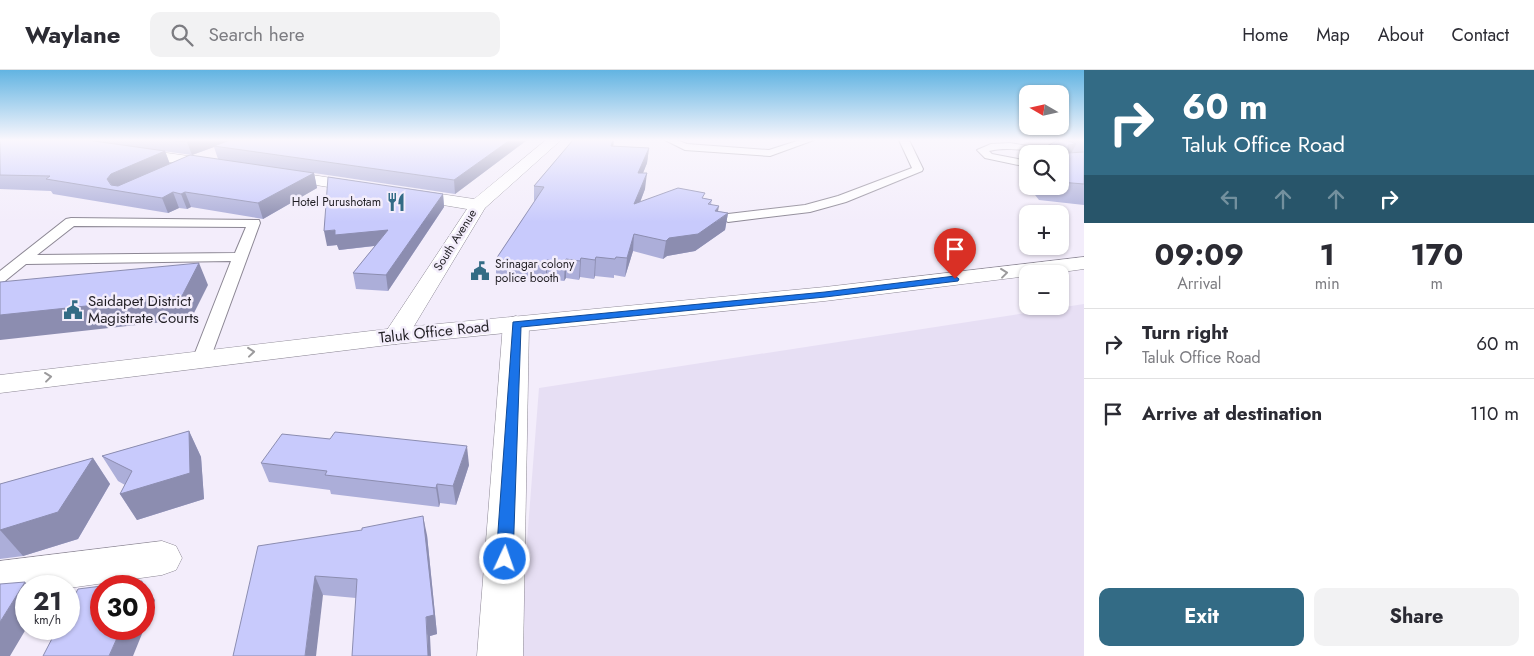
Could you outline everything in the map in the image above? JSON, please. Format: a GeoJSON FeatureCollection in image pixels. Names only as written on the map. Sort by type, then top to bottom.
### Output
{"type":"FeatureCollection","features":[{"type":"Feature","properties":{"kind":"street"},"geometry":{"type":"LineString","coordinates":[[167,174],[181,167]]}},
{"type":"Feature","properties":{"kind":"street"},"geometry":{"type":"LineString","coordinates":[[229,167],[233,168]]}},
{"type":"Feature","properties":{"kind":"street","name":"South Avenue"},"geometry":{"type":"LineString","coordinates":[[396,336],[478,205],[522,167]]}},
{"type":"Feature","properties":{"kind":"street"},"geometry":{"type":"LineString","coordinates":[[262,172],[478,205]]}},
{"type":"Feature","properties":{"kind":"street","name":"Taluk Office Road"},"geometry":{"type":"LineString","coordinates":[[0,384],[202,358],[396,336],[825,294],[1084,263]]}},
{"type":"Feature","properties":{"kind":"street"},"geometry":{"type":"LineString","coordinates":[[500,656],[516,324]]}},
{"type":"Feature","properties":{"kind":"street"},"geometry":{"type":"LineString","coordinates":[[0,579],[162,558]]}},
{"type":"Feature","properties":{"kind":"lane"},"geometry":{"type":"LineString","coordinates":[[728,218],[806,209],[842,199],[918,169],[917,167]]}},
{"type":"Feature","properties":{"kind":"lane"},"geometry":{"type":"LineString","coordinates":[[0,278],[71,222],[254,223],[202,358]]}},
{"type":"Feature","properties":{"kind":"lane"},"geometry":{"type":"LineString","coordinates":[[21,260],[240,257]]}},
{"type":"Feature","properties":{"kind":"shaded area"},"geometry":{"type":"Polygon","coordinates":[[[1084,304],[1084,656],[518,656],[539,388],[1019,314],[1069,315],[1069,306],[1084,304]]]}},
{"type":"Feature","properties":{"kind":"building"},"geometry":{"type":"Polygon","coordinates":[[[0,167],[127,167],[111,174],[107,179],[111,185],[118,186],[161,167],[275,167],[314,173],[258,203],[185,192],[181,194],[173,192],[162,198],[46,179],[50,176],[0,175],[0,167]]]}},
{"type":"Feature","properties":{"kind":"building"},"geometry":{"type":"Polygon","coordinates":[[[365,167],[472,167],[454,180],[365,167]]]}},
{"type":"Feature","properties":{"kind":"building"},"geometry":{"type":"Polygon","coordinates":[[[550,167],[640,167],[638,173],[647,173],[634,204],[678,188],[705,193],[702,198],[712,200],[708,204],[719,206],[715,211],[728,213],[698,234],[669,238],[666,241],[634,234],[627,258],[596,257],[595,260],[581,258],[580,261],[566,259],[565,262],[547,260],[546,262],[534,261],[533,263],[496,259],[544,187],[534,186],[550,167]]]}},
{"type":"Feature","properties":{"kind":"building"},"geometry":{"type":"Polygon","coordinates":[[[1069,167],[1084,167],[1084,184],[1069,183],[1069,167]]]}},
{"type":"Feature","properties":{"kind":"building"},"geometry":{"type":"Polygon","coordinates":[[[328,177],[443,194],[386,275],[353,273],[388,230],[335,235],[335,230],[324,231],[328,177]]]}},
{"type":"Feature","properties":{"kind":"building"},"geometry":{"type":"Polygon","coordinates":[[[199,263],[182,296],[0,315],[0,282],[199,263]]]}},
{"type":"Feature","properties":{"kind":"building"},"geometry":{"type":"Polygon","coordinates":[[[189,431],[190,473],[120,494],[132,471],[102,456],[189,431]]]}},
{"type":"Feature","properties":{"kind":"building"},"geometry":{"type":"Polygon","coordinates":[[[335,432],[467,446],[453,486],[437,484],[436,488],[325,475],[327,471],[261,463],[282,434],[330,439],[335,432]]]}},
{"type":"Feature","properties":{"kind":"building"},"geometry":{"type":"Polygon","coordinates":[[[93,458],[58,512],[0,530],[0,484],[93,458]]]}},
{"type":"Feature","properties":{"kind":"building"},"geometry":{"type":"Polygon","coordinates":[[[423,516],[434,615],[426,617],[428,656],[352,656],[357,579],[315,576],[305,656],[233,656],[258,546],[362,530],[362,528],[423,516]]]}},
{"type":"Feature","properties":{"kind":"building"},"geometry":{"type":"Polygon","coordinates":[[[15,583],[15,598],[0,622],[0,584],[15,583]]]}},
{"type":"Feature","properties":{"kind":"building"},"geometry":{"type":"Polygon","coordinates":[[[90,587],[90,640],[116,640],[109,656],[43,656],[51,640],[80,640],[80,589],[90,587]]]}},
{"type":"Feature","properties":{"kind":"place","name":"Hotel Purushotam"},"geometry":{"type":"Point","coordinates":[396,202]}},
{"type":"Feature","properties":{"kind":"place","name":"Srinagar colony police booth"},"geometry":{"type":"Point","coordinates":[480,271]}},
{"type":"Feature","properties":{"kind":"place","name":"Saidapet District Magistrate Courts"},"geometry":{"type":"Point","coordinates":[73,310]}},
{"type":"Feature","properties":{"kind":"route"},"geometry":{"type":"LineString","coordinates":[[505,559],[516,324],[825,294],[955,279]]}}]}
